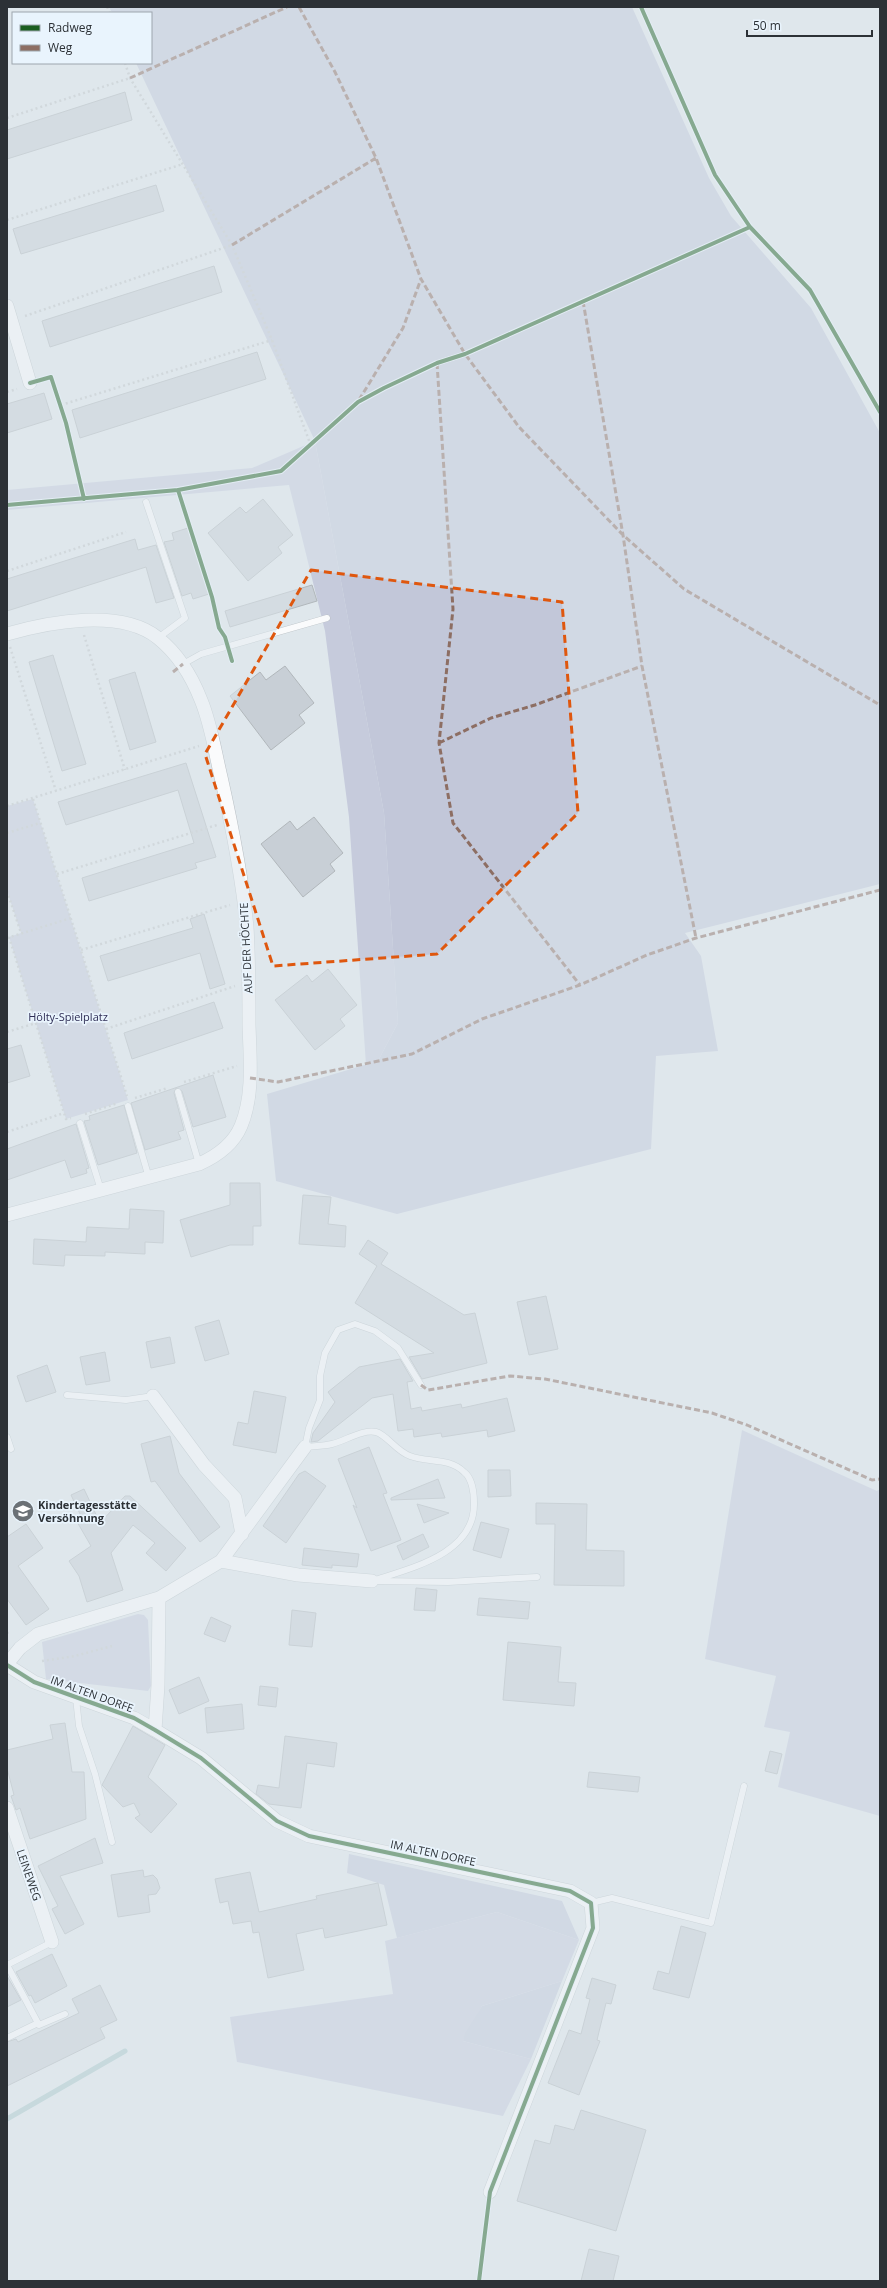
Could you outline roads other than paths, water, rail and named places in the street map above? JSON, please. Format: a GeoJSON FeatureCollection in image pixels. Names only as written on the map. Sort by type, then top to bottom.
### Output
{"type":"FeatureCollection","features":[{"type":"Feature","properties":{"kind":"street"},"geometry":{"type":"LineString","coordinates":[[7,306],[30,383]]}},
{"type":"Feature","properties":{"kind":"street","name":"AUF DER HÖCHTE"},"geometry":{"type":"LineString","coordinates":[[7,1215],[150,1178],[200,1164],[215,1157],[230,1144],[241,1127],[248,1103],[250,1064],[247,928],[231,820],[213,741],[201,700],[183,664],[158,638],[138,627],[106,620],[79,621],[43,626],[8,638]]}},
{"type":"Feature","properties":{"kind":"street"},"geometry":{"type":"LineString","coordinates":[[153,1396],[204,1465],[235,1498],[242,1534]]}},
{"type":"Feature","properties":{"kind":"street","name":"IM ALTEN DORFE"},"geometry":{"type":"LineString","coordinates":[[305,1447],[221,1561],[159,1598],[38,1634],[20,1648],[7,1664],[34,1682],[134,1718],[201,1758],[277,1822],[309,1836],[570,1891],[591,1903]]}},
{"type":"Feature","properties":{"kind":"street"},"geometry":{"type":"LineString","coordinates":[[221,1561],[298,1575],[372,1581]]}},
{"type":"Feature","properties":{"kind":"street"},"geometry":{"type":"LineString","coordinates":[[155,1730],[158,1685],[159,1598]]}},
{"type":"Feature","properties":{"kind":"street","name":"LEINEWEG"},"geometry":{"type":"LineString","coordinates":[[7,1808],[52,1942]]}},
{"type":"Feature","properties":{"kind":"street"},"geometry":{"type":"LineString","coordinates":[[490,2192],[593,1928],[591,1903]]}},
{"type":"Feature","properties":{"kind":"lane"},"geometry":{"type":"LineString","coordinates":[[146,502],[185,618],[158,638]]}},
{"type":"Feature","properties":{"kind":"lane"},"geometry":{"type":"LineString","coordinates":[[183,664],[201,654],[327,618]]}},
{"type":"Feature","properties":{"kind":"lane"},"geometry":{"type":"LineString","coordinates":[[178,1092],[200,1164]]}},
{"type":"Feature","properties":{"kind":"lane"},"geometry":{"type":"LineString","coordinates":[[128,1103],[150,1178]]}},
{"type":"Feature","properties":{"kind":"lane"},"geometry":{"type":"LineString","coordinates":[[80,1123],[101,1190]]}},
{"type":"Feature","properties":{"kind":"lane","name":"IM ALTEN DORFE"},"geometry":{"type":"LineString","coordinates":[[305,1447],[309,1428],[320,1400],[320,1376],[325,1353],[338,1330],[355,1324],[376,1331],[398,1348],[421,1385]]}},
{"type":"Feature","properties":{"kind":"lane"},"geometry":{"type":"LineString","coordinates":[[67,1395],[126,1400],[153,1396]]}},
{"type":"Feature","properties":{"kind":"lane"},"geometry":{"type":"LineString","coordinates":[[305,1447],[332,1444],[367,1432],[376,1432],[384,1436],[402,1453],[418,1459],[441,1461],[453,1464],[465,1472],[471,1484],[474,1510],[469,1528],[463,1538],[430,1559],[372,1581]]}},
{"type":"Feature","properties":{"kind":"lane"},"geometry":{"type":"LineString","coordinates":[[7,1437],[11,1450]]}},
{"type":"Feature","properties":{"kind":"lane"},"geometry":{"type":"LineString","coordinates":[[372,1581],[448,1582],[537,1577]]}},
{"type":"Feature","properties":{"kind":"lane"},"geometry":{"type":"LineString","coordinates":[[76,1698],[79,1726],[95,1774],[112,1842]]}},
{"type":"Feature","properties":{"kind":"lane"},"geometry":{"type":"LineString","coordinates":[[591,1903],[612,1898],[711,1923],[744,1786]]}},
{"type":"Feature","properties":{"kind":"lane"},"geometry":{"type":"LineString","coordinates":[[52,1942],[7,1965],[39,2026],[64,2014]]}},
{"type":"Feature","properties":{"kind":"lane"},"geometry":{"type":"LineString","coordinates":[[7,2038],[38,2023]]}},
{"type":"Feature","properties":{"kind":"waterway"},"geometry":{"type":"LineString","coordinates":[[7,2119],[125,2051]]}},
{"type":"Feature","properties":{"kind":"place","name":"Kindertagesstätte Versöhnung"},"geometry":{"type":"Point","coordinates":[23,1511]}},
{"type":"Feature","properties":{"kind":"park label","name":"Hölty-Spielplatz"},"geometry":{"type":"Point","coordinates":[68,1017]}}]}
